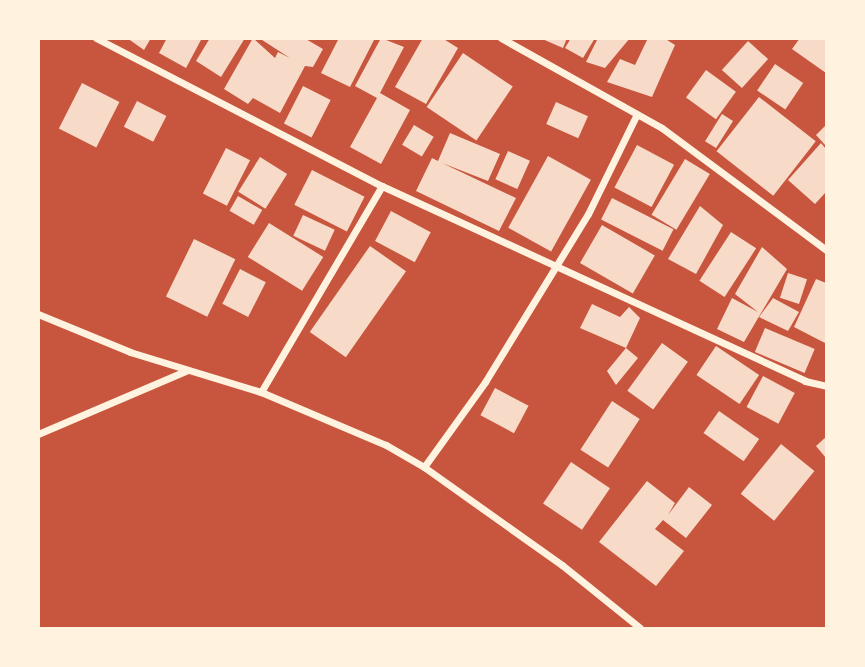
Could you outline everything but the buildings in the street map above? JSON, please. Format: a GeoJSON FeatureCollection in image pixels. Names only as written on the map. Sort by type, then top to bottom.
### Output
{"type":"FeatureCollection","features":[{"type":"Feature","properties":{"kind":"street"},"geometry":{"type":"LineString","coordinates":[[96,38],[382,186],[557,264],[805,381],[827,386]]}},
{"type":"Feature","properties":{"kind":"street"},"geometry":{"type":"LineString","coordinates":[[501,38],[663,128],[827,250]]}},
{"type":"Feature","properties":{"kind":"street"},"geometry":{"type":"LineString","coordinates":[[424,467],[485,382],[588,214],[637,114]]}},
{"type":"Feature","properties":{"kind":"street"},"geometry":{"type":"LineString","coordinates":[[261,392],[382,186]]}},
{"type":"Feature","properties":{"kind":"street"},"geometry":{"type":"LineString","coordinates":[[38,314],[186,371],[261,392],[386,445],[424,467],[562,565],[639,628]]}},
{"type":"Feature","properties":{"kind":"street"},"geometry":{"type":"LineString","coordinates":[[38,434],[186,371]]}}]}
